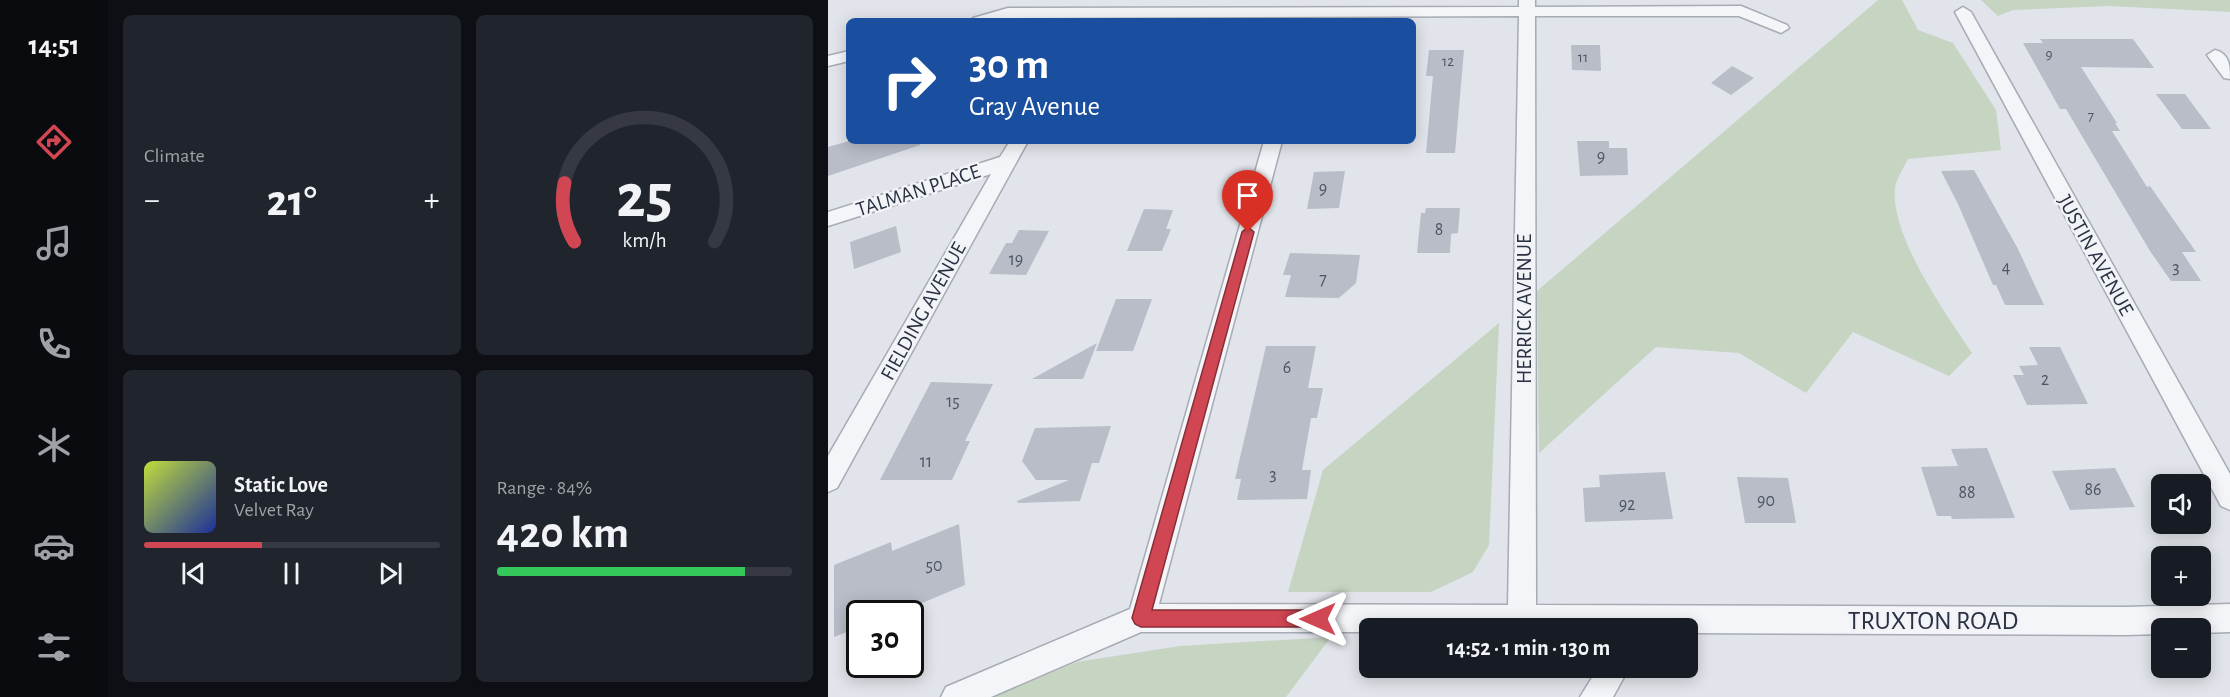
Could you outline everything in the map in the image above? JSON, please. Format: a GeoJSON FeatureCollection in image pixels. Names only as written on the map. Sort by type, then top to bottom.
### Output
{"type":"FeatureCollection","features":[{"type":"Feature","properties":{"kind":"street"},"geometry":{"type":"LineString","coordinates":[[990,18],[1008,13],[1092,11],[1309,11],[1527,5],[1740,5],[1781,28]]}},
{"type":"Feature","properties":{"kind":"street","name":"HERRICK AVENUE"},"geometry":{"type":"LineString","coordinates":[[1522,618],[1527,5]]}},
{"type":"Feature","properties":{"kind":"street","name":"JUSTIN AVENUE"},"geometry":{"type":"LineString","coordinates":[[1963,12],[2230,498]]}},
{"type":"Feature","properties":{"kind":"street"},"geometry":{"type":"LineString","coordinates":[[2215,56],[2230,74]]}},
{"type":"Feature","properties":{"kind":"street"},"geometry":{"type":"LineString","coordinates":[[828,61],[846,57]]}},
{"type":"Feature","properties":{"kind":"street","name":"FIELDING AVENUE"},"geometry":{"type":"LineString","coordinates":[[828,480],[1017,144]]}},
{"type":"Feature","properties":{"kind":"street"},"geometry":{"type":"LineString","coordinates":[[956,697],[1141,618],[1272,144]]}},
{"type":"Feature","properties":{"kind":"street","name":"TALMAN PLACE"},"geometry":{"type":"LineString","coordinates":[[828,219],[1007,162]]}},
{"type":"Feature","properties":{"kind":"street","name":"TRUXTON ROAD"},"geometry":{"type":"LineString","coordinates":[[1141,618],[1359,619]]}},
{"type":"Feature","properties":{"kind":"street","name":"TRUXTON ROAD"},"geometry":{"type":"LineString","coordinates":[[1698,624],[2126,621],[2230,618]]}},
{"type":"Feature","properties":{"kind":"street"},"geometry":{"type":"LineString","coordinates":[[1595,697],[1608,678]]}},
{"type":"Feature","properties":{"kind":"green space"},"geometry":{"type":"Polygon","coordinates":[[[1878,0],[1902,0],[1918,30],[1953,43],[1996,110],[2001,150],[1908,159],[1895,188],[1901,229],[1910,251],[1935,296],[1972,353],[1949,376],[1853,332],[1806,393],[1739,353],[1656,347],[1539,453],[1537,291],[1878,0]]]}},
{"type":"Feature","properties":{"kind":"green space"},"geometry":{"type":"Polygon","coordinates":[[[1981,0],[2230,0],[2230,12],[2109,6],[2013,10],[1998,16],[1981,0]]]}},
{"type":"Feature","properties":{"kind":"green space"},"geometry":{"type":"Polygon","coordinates":[[[1499,323],[1489,545],[1473,572],[1431,592],[1288,592],[1323,470],[1499,323]]]}},
{"type":"Feature","properties":{"kind":"green space"},"geometry":{"type":"Polygon","coordinates":[[[1331,637],[1286,697],[991,697],[1077,662],[1180,646],[1331,637]]]}},
{"type":"Feature","properties":{"kind":"building"},"geometry":{"type":"Polygon","coordinates":[[[2040,39],[2133,39],[2154,68],[2081,67],[2120,131],[2112,131],[2147,187],[2150,186],[2196,252],[2182,252],[2201,281],[2171,281],[2150,251],[2066,109],[2060,109],[2023,43],[2043,43],[2040,39]]]}},
{"type":"Feature","properties":{"kind":"building"},"geometry":{"type":"Polygon","coordinates":[[[1571,45],[1600,45],[1601,71],[1572,70],[1571,45]]]}},
{"type":"Feature","properties":{"kind":"building"},"geometry":{"type":"Polygon","coordinates":[[[1429,50],[1464,50],[1455,153],[1426,153],[1433,76],[1426,76],[1429,50]]]}},
{"type":"Feature","properties":{"kind":"building"},"geometry":{"type":"Polygon","coordinates":[[[1732,66],[1754,78],[1731,95],[1711,83],[1732,66]]]}},
{"type":"Feature","properties":{"kind":"building"},"geometry":{"type":"Polygon","coordinates":[[[2156,94],[2185,94],[2211,129],[2182,129],[2156,94]]]}},
{"type":"Feature","properties":{"kind":"building"},"geometry":{"type":"Polygon","coordinates":[[[1577,141],[1609,141],[1609,148],[1627,148],[1628,175],[1580,176],[1577,141]]]}},
{"type":"Feature","properties":{"kind":"building"},"geometry":{"type":"Polygon","coordinates":[[[846,142],[846,144],[920,144],[828,176],[828,147],[846,142]]]}},
{"type":"Feature","properties":{"kind":"building"},"geometry":{"type":"Polygon","coordinates":[[[1974,170],[2018,249],[2044,305],[2005,305],[1996,285],[1993,285],[1941,171],[1974,170]]]}},
{"type":"Feature","properties":{"kind":"building"},"geometry":{"type":"Polygon","coordinates":[[[1345,171],[1339,208],[1307,209],[1314,172],[1345,171]]]}},
{"type":"Feature","properties":{"kind":"building"},"geometry":{"type":"Polygon","coordinates":[[[1426,208],[1460,208],[1458,233],[1451,234],[1450,253],[1417,253],[1421,213],[1425,213],[1426,208]]]}},
{"type":"Feature","properties":{"kind":"building"},"geometry":{"type":"Polygon","coordinates":[[[1144,209],[1173,210],[1166,229],[1171,229],[1162,251],[1127,251],[1144,209]]]}},
{"type":"Feature","properties":{"kind":"building"},"geometry":{"type":"Polygon","coordinates":[[[896,226],[901,252],[854,269],[850,242],[896,226]]]}},
{"type":"Feature","properties":{"kind":"building"},"geometry":{"type":"Polygon","coordinates":[[[1019,230],[1049,231],[1026,275],[989,274],[1006,243],[1012,243],[1019,230]]]}},
{"type":"Feature","properties":{"kind":"building"},"geometry":{"type":"Polygon","coordinates":[[[1290,253],[1360,255],[1356,283],[1339,298],[1285,297],[1291,275],[1283,275],[1290,253]]]}},
{"type":"Feature","properties":{"kind":"building"},"geometry":{"type":"Polygon","coordinates":[[[1116,299],[1152,299],[1133,351],[1096,351],[1116,299]]]}},
{"type":"Feature","properties":{"kind":"building"},"geometry":{"type":"Polygon","coordinates":[[[1097,343],[1083,379],[1032,379],[1097,343]]]}},
{"type":"Feature","properties":{"kind":"building"},"geometry":{"type":"Polygon","coordinates":[[[1266,346],[1316,346],[1308,388],[1323,388],[1317,418],[1311,418],[1302,470],[1311,470],[1307,499],[1237,500],[1241,479],[1235,479],[1266,346]]]}},
{"type":"Feature","properties":{"kind":"building"},"geometry":{"type":"Polygon","coordinates":[[[2029,347],[2060,347],[2088,404],[2027,405],[2013,375],[2024,375],[2019,366],[2038,365],[2029,347]]]}},
{"type":"Feature","properties":{"kind":"building"},"geometry":{"type":"Polygon","coordinates":[[[931,382],[993,384],[965,441],[970,441],[952,480],[880,480],[931,382]]]}},
{"type":"Feature","properties":{"kind":"building"},"geometry":{"type":"Polygon","coordinates":[[[1111,426],[1099,463],[1092,463],[1080,501],[1018,503],[1017,501],[1069,480],[1036,480],[1022,461],[1035,428],[1111,426]]]}},
{"type":"Feature","properties":{"kind":"building"},"geometry":{"type":"Polygon","coordinates":[[[1987,448],[2015,518],[1952,519],[1951,516],[1937,516],[1921,467],[1958,466],[1951,449],[1987,448]]]}},
{"type":"Feature","properties":{"kind":"building"},"geometry":{"type":"Polygon","coordinates":[[[2115,468],[2135,507],[2070,510],[2052,471],[2115,468]]]}},
{"type":"Feature","properties":{"kind":"building"},"geometry":{"type":"Polygon","coordinates":[[[1665,472],[1673,519],[1585,522],[1583,488],[1600,487],[1599,475],[1665,472]]]}},
{"type":"Feature","properties":{"kind":"building"},"geometry":{"type":"Polygon","coordinates":[[[1737,477],[1788,478],[1796,523],[1745,523],[1737,477]]]}},
{"type":"Feature","properties":{"kind":"building"},"geometry":{"type":"Polygon","coordinates":[[[959,524],[965,585],[924,602],[924,600],[846,600],[846,632],[834,637],[834,565],[891,542],[892,551],[959,524]]]}},
{"type":"Feature","properties":{"kind":"route"},"geometry":{"type":"LineString","coordinates":[[1248,232],[1141,618],[1318,619]]}}]}
